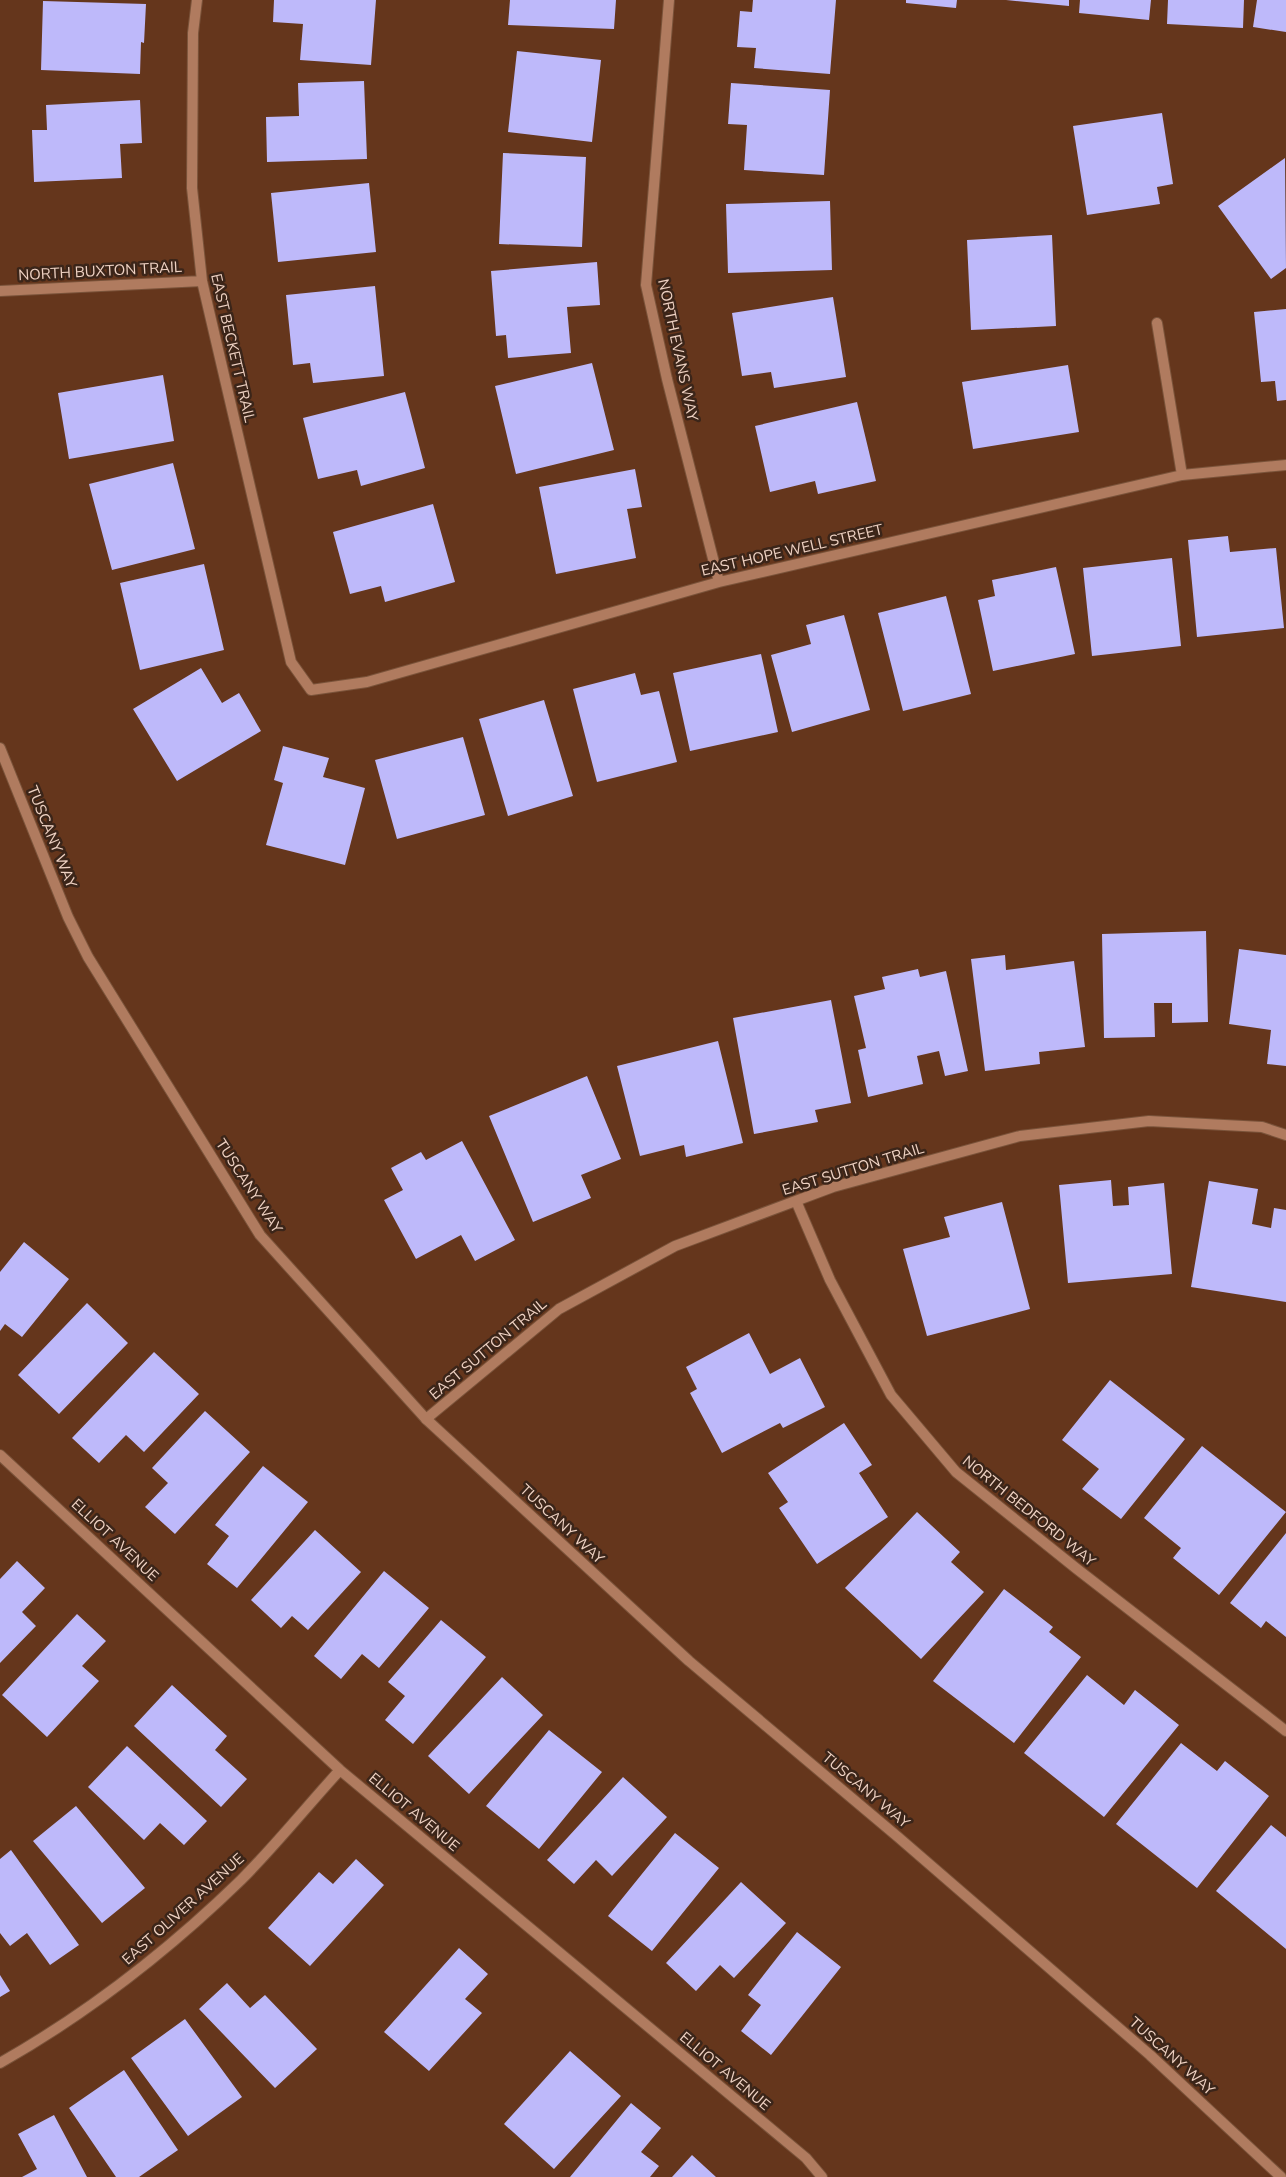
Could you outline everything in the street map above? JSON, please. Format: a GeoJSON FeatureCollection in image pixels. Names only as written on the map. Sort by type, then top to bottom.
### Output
{"type":"FeatureCollection","features":[{"type":"Feature","properties":{"kind":"street","name":"EAST BECKETT TRAIL"},"geometry":{"type":"LineString","coordinates":[[197,0],[193,33],[192,188],[202,281],[291,662],[311,690]]}},
{"type":"Feature","properties":{"kind":"street","name":"NORTH EVANS WAY"},"geometry":{"type":"LineString","coordinates":[[669,0],[646,285],[667,379],[719,582]]}},
{"type":"Feature","properties":{"kind":"street","name":"NORTH BUXTON TRAIL"},"geometry":{"type":"LineString","coordinates":[[0,291],[202,281]]}},
{"type":"Feature","properties":{"kind":"street"},"geometry":{"type":"LineString","coordinates":[[1156,323],[1182,475]]}},
{"type":"Feature","properties":{"kind":"street","name":"EAST HOPE WELL STREET"},"geometry":{"type":"LineString","coordinates":[[311,690],[367,682],[719,582],[1182,475],[1286,465]]}},
{"type":"Feature","properties":{"kind":"street","name":"TUSCANY WAY"},"geometry":{"type":"LineString","coordinates":[[0,748],[68,917],[88,957],[260,1235],[426,1419],[689,1661],[898,1837],[1128,2036],[1281,2177]]}},
{"type":"Feature","properties":{"kind":"street","name":"EAST SUTTON TRAIL"},"geometry":{"type":"LineString","coordinates":[[426,1419],[559,1309],[674,1246],[833,1187],[1020,1136],[1149,1121],[1262,1127],[1286,1134]]}},
{"type":"Feature","properties":{"kind":"street","name":"NORTH BEDFORD WAY"},"geometry":{"type":"LineString","coordinates":[[796,1200],[830,1280],[891,1395],[956,1472],[1077,1569],[1286,1731]]}},
{"type":"Feature","properties":{"kind":"street","name":"ELLIOT AVENUE"},"geometry":{"type":"LineString","coordinates":[[0,1455],[340,1770],[806,2158],[822,2177]]}},
{"type":"Feature","properties":{"kind":"street","name":"EAST OLIVER AVENUE"},"geometry":{"type":"LineString","coordinates":[[0,2063],[44,2038],[150,1962],[242,1879],[340,1770]]}},
{"type":"Feature","properties":{"kind":"building"},"geometry":{"type":"Polygon","coordinates":[[[274,0],[376,0],[371,65],[300,60],[303,24],[273,22],[274,0]]]}},
{"type":"Feature","properties":{"kind":"building"},"geometry":{"type":"Polygon","coordinates":[[[510,0],[616,0],[614,29],[508,25],[510,0]]]}},
{"type":"Feature","properties":{"kind":"building"},"geometry":{"type":"Polygon","coordinates":[[[753,0],[836,0],[830,74],[754,68],[756,48],[737,47],[740,11],[752,12],[753,0]]]}},
{"type":"Feature","properties":{"kind":"building"},"geometry":{"type":"Polygon","coordinates":[[[906,0],[957,0],[956,8],[906,3],[906,0]]]}},
{"type":"Feature","properties":{"kind":"building"},"geometry":{"type":"Polygon","coordinates":[[[1006,0],[1069,0],[1069,6],[1006,0]]]}},
{"type":"Feature","properties":{"kind":"building"},"geometry":{"type":"Polygon","coordinates":[[[1080,0],[1151,0],[1149,20],[1079,13],[1080,0]]]}},
{"type":"Feature","properties":{"kind":"building"},"geometry":{"type":"Polygon","coordinates":[[[1168,0],[1244,0],[1243,28],[1167,24],[1168,0]]]}},
{"type":"Feature","properties":{"kind":"building"},"geometry":{"type":"Polygon","coordinates":[[[1257,0],[1286,0],[1286,32],[1253,27],[1257,0]]]}},
{"type":"Feature","properties":{"kind":"building"},"geometry":{"type":"Polygon","coordinates":[[[43,1],[146,4],[144,43],[141,42],[140,74],[41,70],[43,1]]]}},
{"type":"Feature","properties":{"kind":"building"},"geometry":{"type":"Polygon","coordinates":[[[517,51],[601,60],[592,142],[508,132],[517,51]]]}},
{"type":"Feature","properties":{"kind":"building"},"geometry":{"type":"Polygon","coordinates":[[[364,81],[367,159],[267,162],[266,117],[299,116],[298,83],[364,81]]]}},
{"type":"Feature","properties":{"kind":"building"},"geometry":{"type":"Polygon","coordinates":[[[731,83],[830,90],[824,175],[744,170],[747,125],[728,124],[731,83]]]}},
{"type":"Feature","properties":{"kind":"building"},"geometry":{"type":"Polygon","coordinates":[[[140,100],[142,143],[120,144],[122,178],[34,182],[32,130],[47,130],[46,105],[140,100]]]}},
{"type":"Feature","properties":{"kind":"building"},"geometry":{"type":"Polygon","coordinates":[[[1162,113],[1173,184],[1157,187],[1160,204],[1087,215],[1073,126],[1162,113]]]}},
{"type":"Feature","properties":{"kind":"building"},"geometry":{"type":"Polygon","coordinates":[[[503,153],[586,157],[582,247],[499,244],[503,153]]]}},
{"type":"Feature","properties":{"kind":"building"},"geometry":{"type":"Polygon","coordinates":[[[1285,158],[1286,268],[1271,279],[1218,206],[1285,158]]]}},
{"type":"Feature","properties":{"kind":"building"},"geometry":{"type":"Polygon","coordinates":[[[369,183],[376,252],[278,262],[271,193],[369,183]]]}},
{"type":"Feature","properties":{"kind":"building"},"geometry":{"type":"Polygon","coordinates":[[[830,201],[832,270],[728,273],[726,204],[830,201]]]}},
{"type":"Feature","properties":{"kind":"building"},"geometry":{"type":"Polygon","coordinates":[[[1052,235],[1056,326],[971,330],[967,240],[1052,235]]]}},
{"type":"Feature","properties":{"kind":"building"},"geometry":{"type":"Polygon","coordinates":[[[597,262],[600,305],[567,307],[571,353],[508,358],[506,335],[496,336],[491,271],[597,262]]]}},
{"type":"Feature","properties":{"kind":"building"},"geometry":{"type":"Polygon","coordinates":[[[375,286],[384,376],[313,383],[310,363],[293,365],[286,295],[375,286]]]}},
{"type":"Feature","properties":{"kind":"building"},"geometry":{"type":"Polygon","coordinates":[[[833,297],[846,377],[774,388],[771,372],[742,376],[732,313],[833,297]]]}},
{"type":"Feature","properties":{"kind":"building"},"geometry":{"type":"Polygon","coordinates":[[[1286,309],[1286,400],[1277,401],[1275,381],[1261,382],[1254,312],[1286,309]]]}},
{"type":"Feature","properties":{"kind":"building"},"geometry":{"type":"Polygon","coordinates":[[[592,363],[614,450],[516,474],[495,386],[592,363]]]}},
{"type":"Feature","properties":{"kind":"building"},"geometry":{"type":"Polygon","coordinates":[[[1068,365],[1079,432],[973,449],[962,382],[1068,365]]]}},
{"type":"Feature","properties":{"kind":"building"},"geometry":{"type":"Polygon","coordinates":[[[163,375],[174,441],[69,459],[58,393],[163,375]]]}},
{"type":"Feature","properties":{"kind":"building"},"geometry":{"type":"Polygon","coordinates":[[[405,392],[425,468],[361,486],[357,470],[318,479],[303,418],[405,392]]]}},
{"type":"Feature","properties":{"kind":"building"},"geometry":{"type":"Polygon","coordinates":[[[857,402],[876,481],[818,494],[815,481],[770,492],[755,426],[857,402]]]}},
{"type":"Feature","properties":{"kind":"building"},"geometry":{"type":"Polygon","coordinates":[[[173,463],[195,549],[112,570],[89,484],[173,463]]]}},
{"type":"Feature","properties":{"kind":"building"},"geometry":{"type":"Polygon","coordinates":[[[635,469],[642,507],[627,509],[636,558],[556,574],[539,487],[635,469]]]}},
{"type":"Feature","properties":{"kind":"building"},"geometry":{"type":"Polygon","coordinates":[[[433,504],[455,582],[385,602],[381,586],[350,594],[333,532],[433,504]]]}},
{"type":"Feature","properties":{"kind":"building"},"geometry":{"type":"Polygon","coordinates":[[[1228,536],[1230,552],[1276,548],[1284,628],[1197,637],[1188,540],[1228,536]]]}},
{"type":"Feature","properties":{"kind":"building"},"geometry":{"type":"Polygon","coordinates":[[[1172,558],[1181,646],[1092,656],[1083,568],[1172,558]]]}},
{"type":"Feature","properties":{"kind":"building"},"geometry":{"type":"Polygon","coordinates":[[[204,564],[224,650],[140,670],[120,583],[204,564]]]}},
{"type":"Feature","properties":{"kind":"building"},"geometry":{"type":"Polygon","coordinates":[[[1056,567],[1075,654],[993,671],[978,600],[995,596],[992,580],[1056,567]]]}},
{"type":"Feature","properties":{"kind":"building"},"geometry":{"type":"Polygon","coordinates":[[[946,596],[971,694],[903,711],[878,613],[946,596]]]}},
{"type":"Feature","properties":{"kind":"building"},"geometry":{"type":"Polygon","coordinates":[[[844,615],[870,710],[792,732],[771,655],[811,644],[806,625],[844,615]]]}},
{"type":"Feature","properties":{"kind":"building"},"geometry":{"type":"Polygon","coordinates":[[[761,654],[778,732],[690,751],[673,673],[761,654]]]}},
{"type":"Feature","properties":{"kind":"building"},"geometry":{"type":"Polygon","coordinates":[[[201,668],[222,703],[239,693],[261,731],[177,781],[133,709],[201,668]]]}},
{"type":"Feature","properties":{"kind":"building"},"geometry":{"type":"Polygon","coordinates":[[[635,673],[641,695],[659,691],[677,762],[597,782],[573,689],[635,673]]]}},
{"type":"Feature","properties":{"kind":"building"},"geometry":{"type":"Polygon","coordinates":[[[544,700],[573,796],[508,816],[479,719],[544,700]]]}},
{"type":"Feature","properties":{"kind":"building"},"geometry":{"type":"Polygon","coordinates":[[[463,737],[485,815],[397,839],[375,760],[463,737]]]}},
{"type":"Feature","properties":{"kind":"building"},"geometry":{"type":"Polygon","coordinates":[[[283,746],[329,758],[323,777],[365,788],[345,865],[266,845],[283,783],[274,780],[283,746]]]}},
{"type":"Feature","properties":{"kind":"building"},"geometry":{"type":"Polygon","coordinates":[[[1206,931],[1208,1022],[1172,1023],[1172,1003],[1154,1003],[1155,1037],[1104,1038],[1102,934],[1206,931]]]}},
{"type":"Feature","properties":{"kind":"building"},"geometry":{"type":"Polygon","coordinates":[[[1239,949],[1286,955],[1286,1066],[1267,1064],[1271,1030],[1229,1024],[1239,949]]]}},
{"type":"Feature","properties":{"kind":"building"},"geometry":{"type":"Polygon","coordinates":[[[1005,955],[1006,970],[1074,961],[1085,1047],[1039,1052],[1040,1064],[985,1071],[971,959],[1005,955]]]}},
{"type":"Feature","properties":{"kind":"building"},"geometry":{"type":"Polygon","coordinates":[[[918,969],[920,977],[946,971],[968,1071],[945,1076],[939,1051],[917,1056],[923,1084],[868,1097],[858,1050],[866,1048],[854,996],[885,989],[882,977],[918,969]]]}},
{"type":"Feature","properties":{"kind":"building"},"geometry":{"type":"Polygon","coordinates":[[[831,1000],[851,1103],[815,1110],[818,1122],[754,1134],[733,1018],[831,1000]]]}},
{"type":"Feature","properties":{"kind":"building"},"geometry":{"type":"Polygon","coordinates":[[[718,1041],[743,1143],[686,1157],[684,1145],[640,1156],[617,1066],[718,1041]]]}},
{"type":"Feature","properties":{"kind":"building"},"geometry":{"type":"Polygon","coordinates":[[[587,1076],[621,1159],[581,1175],[591,1198],[533,1222],[489,1116],[587,1076]]]}},
{"type":"Feature","properties":{"kind":"building"},"geometry":{"type":"Polygon","coordinates":[[[462,1141],[515,1240],[475,1261],[461,1235],[416,1259],[384,1200],[403,1190],[391,1168],[421,1152],[426,1160],[462,1141]]]}},
{"type":"Feature","properties":{"kind":"building"},"geometry":{"type":"Polygon","coordinates":[[[1111,1180],[1113,1206],[1129,1205],[1128,1187],[1164,1183],[1172,1274],[1068,1283],[1059,1185],[1111,1180]]]}},
{"type":"Feature","properties":{"kind":"building"},"geometry":{"type":"Polygon","coordinates":[[[1209,1181],[1258,1189],[1252,1224],[1271,1228],[1274,1208],[1286,1210],[1286,1302],[1191,1287],[1209,1181]]]}},
{"type":"Feature","properties":{"kind":"building"},"geometry":{"type":"Polygon","coordinates":[[[1002,1202],[1030,1309],[927,1336],[903,1249],[950,1237],[944,1217],[1002,1202]]]}},
{"type":"Feature","properties":{"kind":"building"},"geometry":{"type":"Polygon","coordinates":[[[24,1242],[69,1279],[22,1337],[5,1324],[0,1331],[0,1272],[24,1242]]]}},
{"type":"Feature","properties":{"kind":"building"},"geometry":{"type":"Polygon","coordinates":[[[87,1303],[128,1343],[59,1414],[18,1375],[87,1303]]]}},
{"type":"Feature","properties":{"kind":"building"},"geometry":{"type":"Polygon","coordinates":[[[749,1333],[770,1374],[800,1358],[825,1407],[783,1428],[780,1423],[722,1453],[690,1393],[697,1389],[686,1367],[749,1333]]]}},
{"type":"Feature","properties":{"kind":"building"},"geometry":{"type":"Polygon","coordinates":[[[154,1352],[199,1394],[144,1452],[126,1435],[99,1463],[72,1438],[154,1352]]]}},
{"type":"Feature","properties":{"kind":"building"},"geometry":{"type":"Polygon","coordinates":[[[1110,1380],[1185,1439],[1121,1519],[1082,1489],[1099,1469],[1062,1440],[1110,1380]]]}},
{"type":"Feature","properties":{"kind":"building"},"geometry":{"type":"Polygon","coordinates":[[[205,1411],[250,1452],[175,1534],[145,1507],[168,1483],[152,1468],[205,1411]]]}},
{"type":"Feature","properties":{"kind":"building"},"geometry":{"type":"Polygon","coordinates":[[[844,1423],[872,1465],[859,1473],[888,1517],[817,1564],[779,1508],[788,1502],[768,1473],[844,1423]]]}},
{"type":"Feature","properties":{"kind":"building"},"geometry":{"type":"Polygon","coordinates":[[[1202,1446],[1286,1512],[1219,1595],[1173,1558],[1181,1548],[1144,1518],[1202,1446]]]}},
{"type":"Feature","properties":{"kind":"building"},"geometry":{"type":"Polygon","coordinates":[[[263,1466],[308,1502],[237,1588],[207,1564],[229,1536],[215,1525],[263,1466]]]}},
{"type":"Feature","properties":{"kind":"building"},"geometry":{"type":"Polygon","coordinates":[[[917,1512],[960,1552],[951,1562],[984,1592],[921,1659],[845,1588],[917,1512]]]}},
{"type":"Feature","properties":{"kind":"building"},"geometry":{"type":"Polygon","coordinates":[[[315,1530],[361,1572],[308,1630],[292,1616],[281,1628],[251,1600],[315,1530]]]}},
{"type":"Feature","properties":{"kind":"building"},"geometry":{"type":"Polygon","coordinates":[[[1286,1533],[1286,1637],[1266,1621],[1261,1628],[1230,1603],[1286,1533]]]}},
{"type":"Feature","properties":{"kind":"building"},"geometry":{"type":"Polygon","coordinates":[[[17,1561],[45,1588],[22,1612],[36,1626],[0,1663],[0,1579],[17,1561]]]}},
{"type":"Feature","properties":{"kind":"building"},"geometry":{"type":"Polygon","coordinates":[[[384,1571],[429,1608],[379,1668],[362,1654],[341,1679],[314,1656],[384,1571]]]}},
{"type":"Feature","properties":{"kind":"building"},"geometry":{"type":"Polygon","coordinates":[[[1004,1589],[1053,1627],[1049,1632],[1081,1657],[1014,1743],[933,1681],[1004,1589]]]}},
{"type":"Feature","properties":{"kind":"building"},"geometry":{"type":"Polygon","coordinates":[[[77,1614],[106,1641],[82,1666],[99,1681],[47,1737],[2,1695],[77,1614]]]}},
{"type":"Feature","properties":{"kind":"building"},"geometry":{"type":"Polygon","coordinates":[[[441,1620],[486,1657],[413,1744],[385,1720],[405,1696],[388,1682],[441,1620]]]}},
{"type":"Feature","properties":{"kind":"building"},"geometry":{"type":"Polygon","coordinates":[[[1087,1675],[1124,1705],[1135,1690],[1179,1725],[1104,1817],[1024,1753],[1087,1675]]]}},
{"type":"Feature","properties":{"kind":"building"},"geometry":{"type":"Polygon","coordinates":[[[502,1677],[543,1715],[469,1794],[428,1756],[502,1677]]]}},
{"type":"Feature","properties":{"kind":"building"},"geometry":{"type":"Polygon","coordinates":[[[172,1685],[227,1736],[215,1750],[247,1779],[221,1807],[134,1726],[172,1685]]]}},
{"type":"Feature","properties":{"kind":"building"},"geometry":{"type":"Polygon","coordinates":[[[549,1730],[602,1772],[539,1849],[486,1806],[549,1730]]]}},
{"type":"Feature","properties":{"kind":"building"},"geometry":{"type":"Polygon","coordinates":[[[1181,1743],[1217,1771],[1225,1761],[1269,1796],[1197,1888],[1116,1824],[1181,1743]]]}},
{"type":"Feature","properties":{"kind":"building"},"geometry":{"type":"Polygon","coordinates":[[[127,1746],[207,1821],[184,1845],[160,1823],[144,1840],[88,1787],[127,1746]]]}},
{"type":"Feature","properties":{"kind":"building"},"geometry":{"type":"Polygon","coordinates":[[[623,1777],[667,1817],[612,1876],[596,1860],[574,1884],[547,1860],[623,1777]]]}},
{"type":"Feature","properties":{"kind":"building"},"geometry":{"type":"Polygon","coordinates":[[[76,1806],[145,1888],[102,1923],[33,1841],[76,1806]]]}},
{"type":"Feature","properties":{"kind":"building"},"geometry":{"type":"Polygon","coordinates":[[[1271,1825],[1286,1837],[1286,1949],[1216,1891],[1271,1825]]]}},
{"type":"Feature","properties":{"kind":"building"},"geometry":{"type":"Polygon","coordinates":[[[675,1833],[719,1868],[652,1951],[608,1916],[675,1833]]]}},
{"type":"Feature","properties":{"kind":"building"},"geometry":{"type":"Polygon","coordinates":[[[11,1850],[79,1945],[50,1965],[27,1933],[10,1946],[0,1933],[0,1859],[11,1850]]]}},
{"type":"Feature","properties":{"kind":"building"},"geometry":{"type":"Polygon","coordinates":[[[356,1859],[384,1885],[310,1966],[268,1928],[319,1872],[333,1884],[356,1859]]]}},
{"type":"Feature","properties":{"kind":"building"},"geometry":{"type":"Polygon","coordinates":[[[741,1882],[786,1923],[734,1978],[720,1965],[696,1991],[666,1963],[741,1882]]]}},
{"type":"Feature","properties":{"kind":"building"},"geometry":{"type":"Polygon","coordinates":[[[797,1932],[841,1967],[771,2055],[741,2031],[761,2005],[748,1995],[797,1932]]]}},
{"type":"Feature","properties":{"kind":"building"},"geometry":{"type":"Polygon","coordinates":[[[459,1948],[488,1974],[465,1999],[482,2013],[429,2071],[384,2032],[459,1948]]]}},
{"type":"Feature","properties":{"kind":"building"},"geometry":{"type":"Polygon","coordinates":[[[0,1975],[10,1991],[0,1997],[0,1975]]]}},
{"type":"Feature","properties":{"kind":"building"},"geometry":{"type":"Polygon","coordinates":[[[227,1983],[250,2008],[265,1995],[317,2049],[275,2088],[199,2009],[227,1983]]]}},
{"type":"Feature","properties":{"kind":"building"},"geometry":{"type":"Polygon","coordinates":[[[185,2019],[242,2097],[188,2136],[131,2058],[185,2019]]]}},
{"type":"Feature","properties":{"kind":"building"},"geometry":{"type":"Polygon","coordinates":[[[570,2051],[621,2096],[554,2169],[504,2124],[570,2051]]]}},
{"type":"Feature","properties":{"kind":"building"},"geometry":{"type":"Polygon","coordinates":[[[124,2070],[178,2150],[139,2177],[116,2177],[69,2108],[124,2070]]]}},
{"type":"Feature","properties":{"kind":"building"},"geometry":{"type":"Polygon","coordinates":[[[631,2103],[661,2128],[641,2152],[659,2166],[650,2177],[570,2177],[631,2103]]]}},
{"type":"Feature","properties":{"kind":"building"},"geometry":{"type":"Polygon","coordinates":[[[54,2115],[87,2177],[22,2177],[37,2169],[18,2134],[54,2115]]]}},
{"type":"Feature","properties":{"kind":"building"},"geometry":{"type":"Polygon","coordinates":[[[692,2155],[716,2177],[672,2177],[692,2155]]]}}]}
